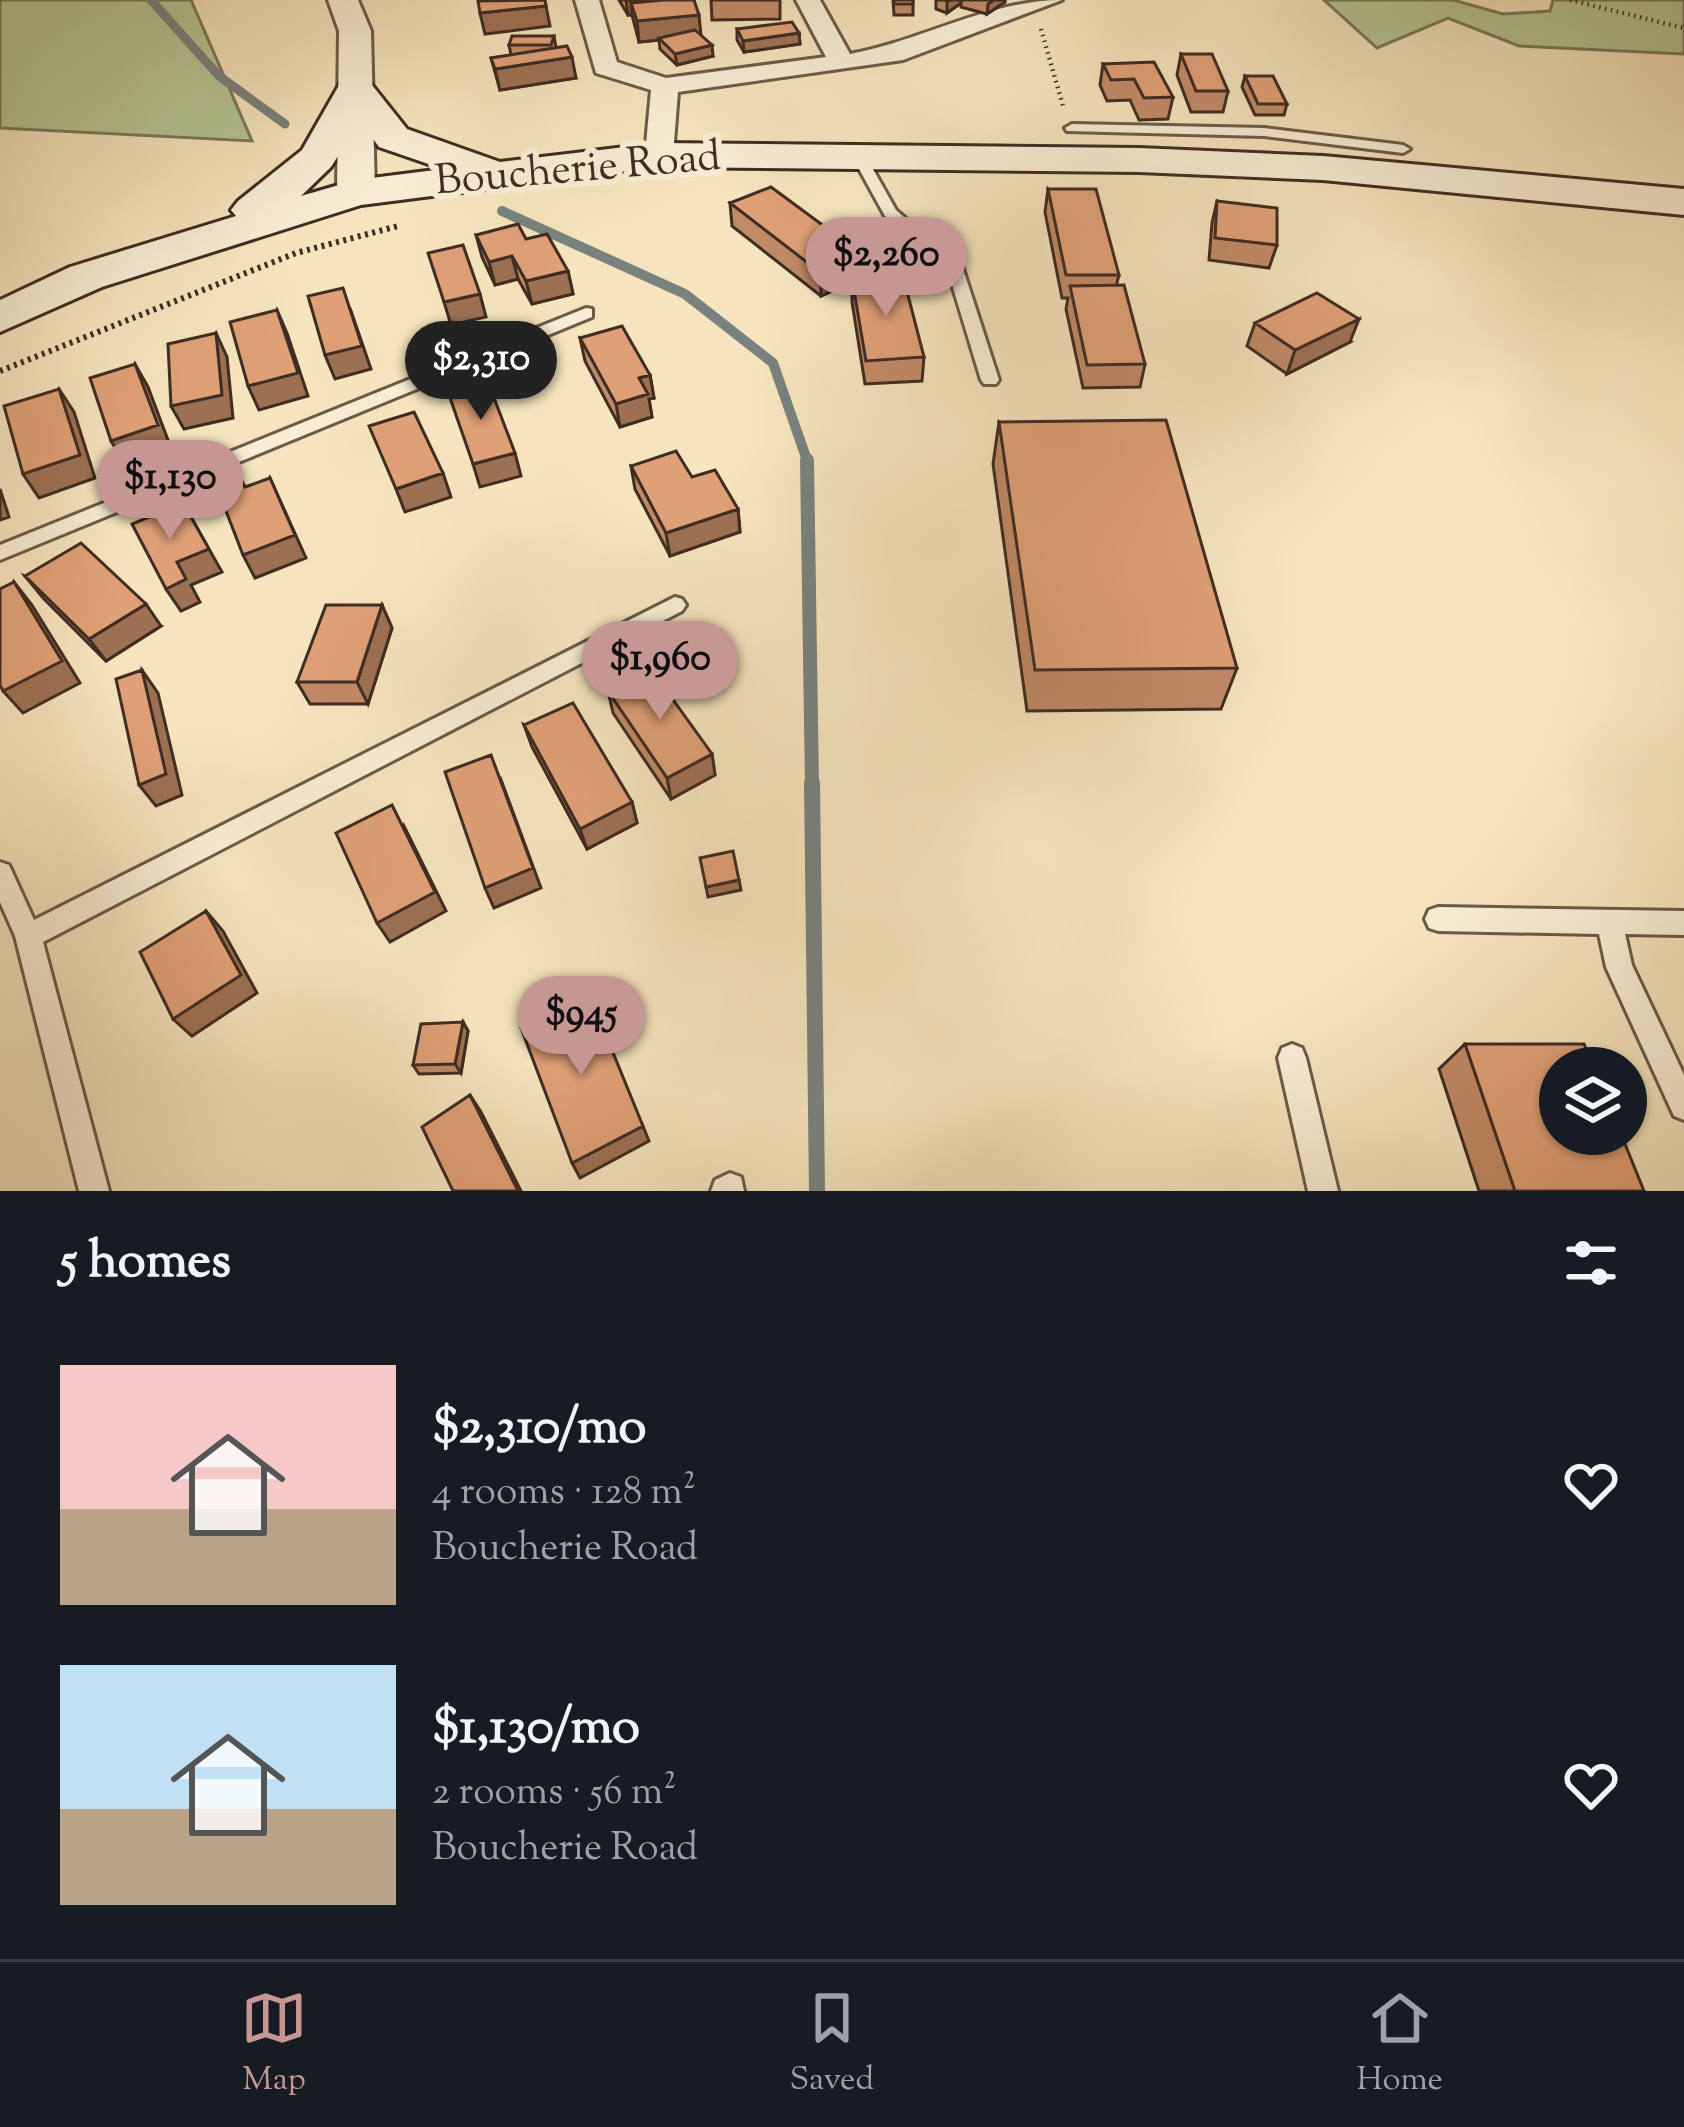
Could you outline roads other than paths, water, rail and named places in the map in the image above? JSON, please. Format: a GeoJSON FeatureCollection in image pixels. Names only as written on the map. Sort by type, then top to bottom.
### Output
{"type":"FeatureCollection","features":[{"type":"Feature","properties":{"kind":"main road"},"geometry":{"type":"LineString","coordinates":[[208,239],[308,172],[328,148],[356,88],[393,138],[439,158],[501,175]]}},
{"type":"Feature","properties":{"kind":"main road","name":"Boucherie Road"},"geometry":{"type":"LineString","coordinates":[[0,318],[86,277],[356,193],[658,155],[1138,160],[1325,153],[1684,202]]}},
{"type":"Feature","properties":{"kind":"street"},"geometry":{"type":"LineString","coordinates":[[343,0],[355,31],[356,193]]}},
{"type":"Feature","properties":{"kind":"street"},"geometry":{"type":"LineString","coordinates":[[587,0],[604,67],[665,86],[903,52],[1039,1]]}},
{"type":"Feature","properties":{"kind":"street"},"geometry":{"type":"LineString","coordinates":[[808,0],[842,63]]}},
{"type":"Feature","properties":{"kind":"street"},"geometry":{"type":"LineString","coordinates":[[658,155],[665,86]]}},
{"type":"Feature","properties":{"kind":"lane","name":"Boucherie Road"},"geometry":{"type":"LineString","coordinates":[[1072,128],[1244,131],[1325,153],[1403,149]]}},
{"type":"Feature","properties":{"kind":"lane"},"geometry":{"type":"LineString","coordinates":[[860,158],[890,213],[955,269],[990,380]]}},
{"type":"Feature","properties":{"kind":"lane"},"geometry":{"type":"LineString","coordinates":[[0,553],[586,313]]}},
{"type":"Feature","properties":{"kind":"lane"},"geometry":{"type":"LineString","coordinates":[[28,936],[676,604]]}},
{"type":"Feature","properties":{"kind":"lane"},"geometry":{"type":"LineString","coordinates":[[0,873],[28,936],[94,1191]]}},
{"type":"Feature","properties":{"kind":"lane"},"geometry":{"type":"LineString","coordinates":[[1438,919],[1684,923]]}},
{"type":"Feature","properties":{"kind":"lane"},"geometry":{"type":"LineString","coordinates":[[1609,922],[1619,967],[1684,1106]]}},
{"type":"Feature","properties":{"kind":"lane"},"geometry":{"type":"LineString","coordinates":[[1292,1058],[1323,1191]]}},
{"type":"Feature","properties":{"kind":"waterway"},"geometry":{"type":"LineString","coordinates":[[151,0],[219,76],[285,124]]}},
{"type":"Feature","properties":{"kind":"waterway"},"geometry":{"type":"LineString","coordinates":[[502,211],[685,294],[773,363],[807,460]]}},
{"type":"Feature","properties":{"kind":"waterway"},"geometry":{"type":"LineString","coordinates":[[807,460],[812,786]]}},
{"type":"Feature","properties":{"kind":"waterway"},"geometry":{"type":"LineString","coordinates":[[812,783],[817,1191]]}}]}
